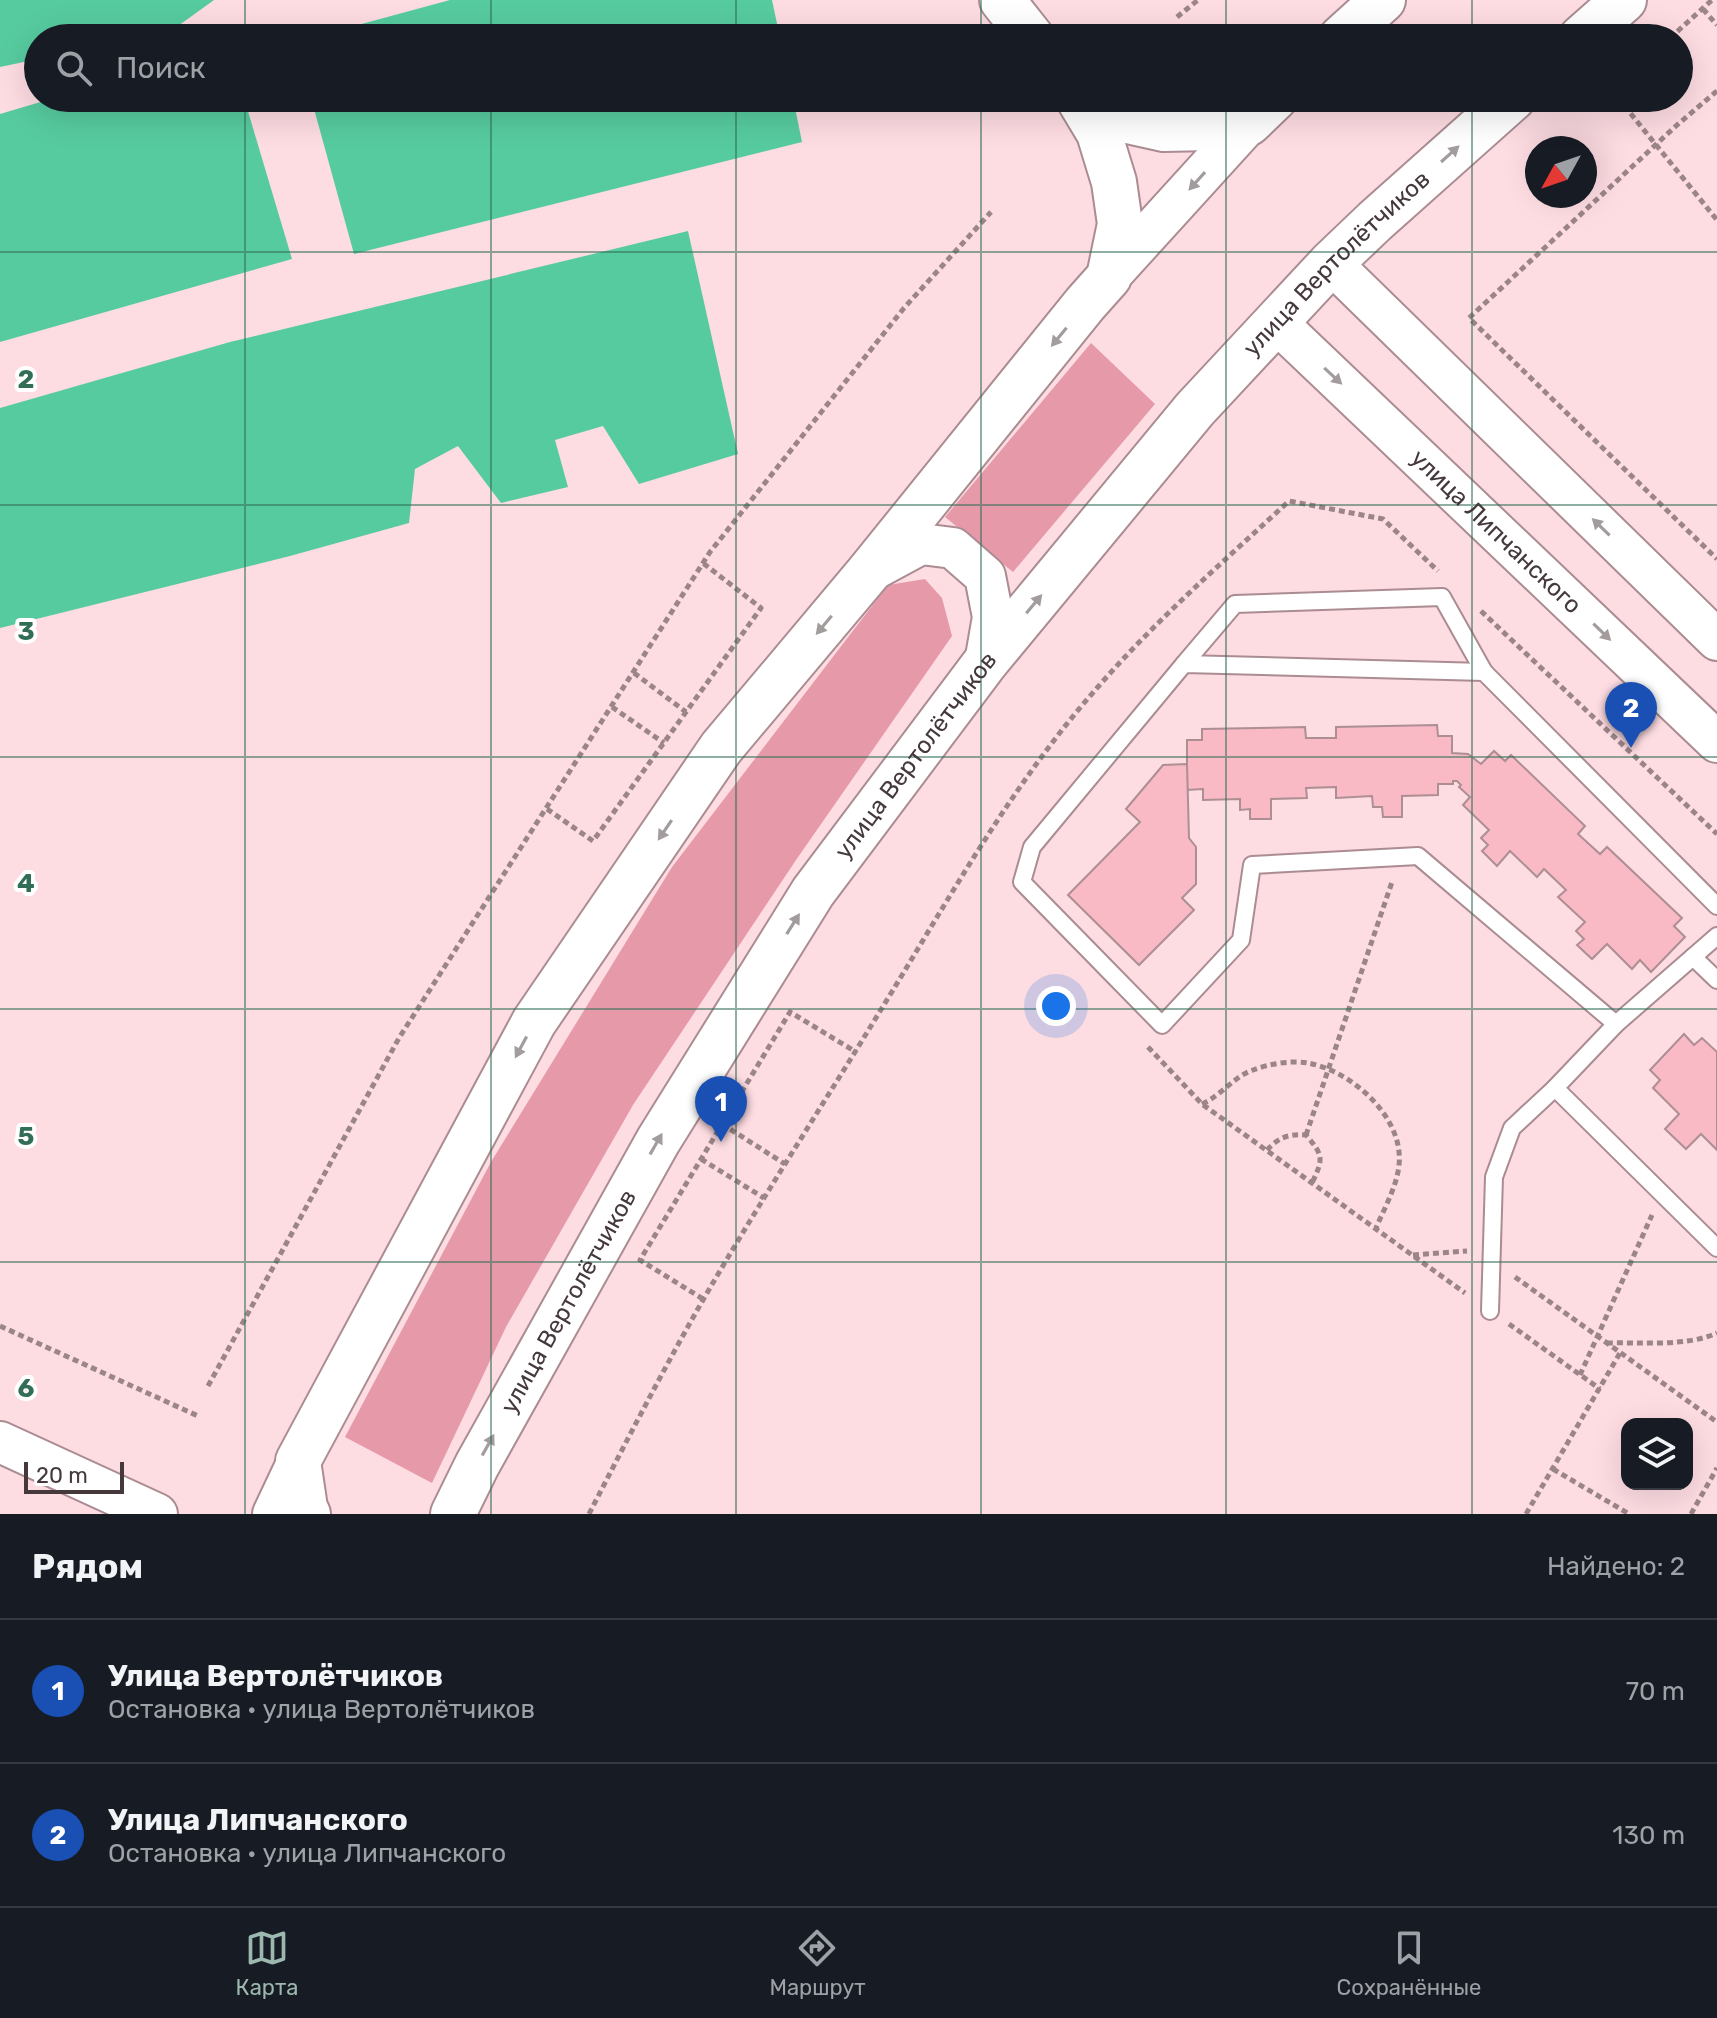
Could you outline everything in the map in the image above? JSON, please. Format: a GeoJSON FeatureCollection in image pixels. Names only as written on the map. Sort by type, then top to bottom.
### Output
{"type":"FeatureCollection","features":[{"type":"Feature","properties":{"kind":"main road"},"geometry":{"type":"LineString","coordinates":[[1002,0],[1021,24]]}},
{"type":"Feature","properties":{"kind":"main road"},"geometry":{"type":"LineString","coordinates":[[1356,24],[1383,0]]}},
{"type":"Feature","properties":{"kind":"main road"},"geometry":{"type":"LineString","coordinates":[[1597,24],[1624,0]]}},
{"type":"Feature","properties":{"kind":"main road"},"geometry":{"type":"LineString","coordinates":[[308,1514],[298,1461],[534,1022],[721,748],[1109,277],[1120,224],[1114,182],[1099,133],[1086,112]]}},
{"type":"Feature","properties":{"kind":"main road"},"geometry":{"type":"LineString","coordinates":[[1112,112],[1128,121],[1164,129],[1209,128],[1259,112]]}},
{"type":"Feature","properties":{"kind":"main road","name":"улица Вертолётчиков"},"geometry":{"type":"LineString","coordinates":[[453,1514],[658,1141],[813,892],[985,663],[1195,409],[1331,263],[1497,112]]}},
{"type":"Feature","properties":{"kind":"street"},"geometry":{"type":"LineString","coordinates":[[1109,277],[1261,112]]}},
{"type":"Feature","properties":{"kind":"street"},"geometry":{"type":"LineString","coordinates":[[1331,263],[1717,640]]}},
{"type":"Feature","properties":{"kind":"street","name":"улица Липчанского"},"geometry":{"type":"LineString","coordinates":[[1276,322],[1717,742]]}},
{"type":"Feature","properties":{"kind":"street"},"geometry":{"type":"LineString","coordinates":[[868,573],[921,544],[953,548],[985,576],[993,617],[985,663]]}},
{"type":"Feature","properties":{"kind":"street"},"geometry":{"type":"LineString","coordinates":[[0,1442],[157,1514]]}},
{"type":"Feature","properties":{"kind":"street"},"geometry":{"type":"LineString","coordinates":[[273,1514],[298,1461]]}},
{"type":"Feature","properties":{"kind":"lane"},"geometry":{"type":"LineString","coordinates":[[1616,1024],[1418,856],[1252,865],[1241,940],[1162,1025],[1022,882],[1032,847],[1235,604],[1442,597],[1484,672],[1717,906]]}},
{"type":"Feature","properties":{"kind":"lane"},"geometry":{"type":"LineString","coordinates":[[1184,664],[1484,672]]}},
{"type":"Feature","properties":{"kind":"lane"},"geometry":{"type":"LineString","coordinates":[[1490,1311],[1494,1177],[1512,1128],[1616,1024],[1717,936]]}},
{"type":"Feature","properties":{"kind":"lane"},"geometry":{"type":"LineString","coordinates":[[1693,957],[1717,980]]}},
{"type":"Feature","properties":{"kind":"lane"},"geometry":{"type":"LineString","coordinates":[[1555,1088],[1717,1248]]}},
{"type":"Feature","properties":{"kind":"path"},"geometry":{"type":"LineString","coordinates":[[1177,17],[1198,0]]}},
{"type":"Feature","properties":{"kind":"path"},"geometry":{"type":"LineString","coordinates":[[1686,24],[1712,0]]}},
{"type":"Feature","properties":{"kind":"path"},"geometry":{"type":"LineString","coordinates":[[1703,9],[1717,25]]}},
{"type":"Feature","properties":{"kind":"path"},"geometry":{"type":"LineString","coordinates":[[1717,91],[1469,318],[1717,559]]}},
{"type":"Feature","properties":{"kind":"path"},"geometry":{"type":"LineString","coordinates":[[1630,112],[1717,220]]}},
{"type":"Feature","properties":{"kind":"path"},"geometry":{"type":"LineString","coordinates":[[208,1386],[399,1038],[703,563],[904,308],[991,212]]}},
{"type":"Feature","properties":{"kind":"path"},"geometry":{"type":"LineString","coordinates":[[589,1514],[703,1299],[764,1198],[995,824],[1060,732],[1096,689],[1154,625],[1289,501],[1383,519],[1441,573]]}},
{"type":"Feature","properties":{"kind":"path"},"geometry":{"type":"LineString","coordinates":[[547,809],[593,841],[761,608],[703,563]]}},
{"type":"Feature","properties":{"kind":"path"},"geometry":{"type":"LineString","coordinates":[[1475,606],[1717,834]]}},
{"type":"Feature","properties":{"kind":"path"},"geometry":{"type":"LineString","coordinates":[[634,673],[686,712]]}},
{"type":"Feature","properties":{"kind":"path"},"geometry":{"type":"LineString","coordinates":[[612,707],[664,743]]}},
{"type":"Feature","properties":{"kind":"path"},"geometry":{"type":"LineString","coordinates":[[1306,1135],[1400,857]]}},
{"type":"Feature","properties":{"kind":"path"},"geometry":{"type":"LineString","coordinates":[[703,1299],[640,1260],[790,1012],[856,1052]]}},
{"type":"Feature","properties":{"kind":"path"},"geometry":{"type":"LineString","coordinates":[[1152,1016],[1145,1044],[1202,1104],[1600,1389]]}},
{"type":"Feature","properties":{"kind":"path"},"geometry":{"type":"LineString","coordinates":[[1202,1104],[1216,1098],[1234,1080],[1253,1070],[1279,1064],[1305,1063],[1328,1069],[1351,1082],[1374,1101],[1390,1122],[1399,1151],[1398,1174],[1376,1228]]}},
{"type":"Feature","properties":{"kind":"path"},"geometry":{"type":"LineString","coordinates":[[722,1124],[785,1164]]}},
{"type":"Feature","properties":{"kind":"path"},"geometry":{"type":"LineString","coordinates":[[1267,1150],[1277,1139],[1291,1134],[1306,1135],[1319,1150],[1320,1166],[1312,1183]]}},
{"type":"Feature","properties":{"kind":"path"},"geometry":{"type":"LineString","coordinates":[[701,1159],[764,1198]]}},
{"type":"Feature","properties":{"kind":"path"},"geometry":{"type":"LineString","coordinates":[[1580,1375],[1661,1193]]}},
{"type":"Feature","properties":{"kind":"path"},"geometry":{"type":"LineString","coordinates":[[1413,1255],[1492,1255],[1606,1343],[1717,1422]]}},
{"type":"Feature","properties":{"kind":"path"},"geometry":{"type":"LineString","coordinates":[[0,1326],[198,1416]]}},
{"type":"Feature","properties":{"kind":"path"},"geometry":{"type":"LineString","coordinates":[[1606,1343],[1678,1341],[1706,1338],[1717,1333]]}},
{"type":"Feature","properties":{"kind":"path"},"geometry":{"type":"LineString","coordinates":[[1526,1514],[1620,1353]]}},
{"type":"Feature","properties":{"kind":"path"},"geometry":{"type":"LineString","coordinates":[[1691,1514],[1717,1468]]}},
{"type":"Feature","properties":{"kind":"path"},"geometry":{"type":"LineString","coordinates":[[1553,1469],[1629,1514]]}},
{"type":"Feature","properties":{"kind":"shaded area"},"geometry":{"type":"Polygon","coordinates":[[[0,0],[214,0],[181,24],[24,24],[24,62],[0,67],[0,0]]]}},
{"type":"Feature","properties":{"kind":"shaded area"},"geometry":{"type":"Polygon","coordinates":[[[450,0],[772,0],[777,24],[362,24],[450,0]]]}},
{"type":"Feature","properties":{"kind":"shaded area"},"geometry":{"type":"Polygon","coordinates":[[[24,107],[24,112],[248,112],[292,259],[0,342],[0,114],[24,107]]]}},
{"type":"Feature","properties":{"kind":"shaded area"},"geometry":{"type":"Polygon","coordinates":[[[315,112],[796,112],[802,142],[354,254],[315,112]]]}},
{"type":"Feature","properties":{"kind":"shaded area"},"geometry":{"type":"Polygon","coordinates":[[[688,231],[738,454],[639,484],[603,426],[555,440],[568,487],[501,503],[458,446],[415,469],[409,523],[0,628],[0,408],[230,342],[688,231]]]}},
{"type":"Feature","properties":{"kind":"shaded area"},"geometry":{"type":"Polygon","coordinates":[[[1091,343],[1155,404],[1013,572],[945,517],[1091,343]]]}},
{"type":"Feature","properties":{"kind":"shaded area"},"geometry":{"type":"Polygon","coordinates":[[[925,579],[942,598],[952,636],[796,860],[633,1105],[506,1327],[432,1483],[345,1437],[491,1162],[672,867],[888,585],[925,579]]]}},
{"type":"Feature","properties":{"kind":"building"},"geometry":{"type":"Polygon","coordinates":[[[1437,725],[1438,736],[1452,736],[1452,753],[1468,754],[1481,764],[1494,751],[1505,761],[1511,755],[1585,826],[1578,834],[1600,854],[1607,847],[1682,918],[1674,926],[1685,937],[1651,972],[1640,960],[1632,969],[1607,944],[1592,959],[1577,945],[1584,939],[1576,931],[1585,922],[1558,897],[1566,890],[1544,869],[1537,877],[1510,851],[1497,866],[1482,851],[1488,845],[1481,838],[1489,830],[1463,805],[1470,797],[1457,781],[1438,784],[1438,795],[1402,796],[1402,817],[1383,817],[1382,807],[1373,807],[1372,796],[1336,798],[1336,787],[1306,788],[1307,798],[1271,799],[1271,819],[1250,819],[1250,809],[1240,810],[1240,799],[1203,800],[1203,789],[1187,790],[1187,740],[1202,740],[1202,729],[1305,727],[1306,738],[1336,738],[1336,727],[1437,725]]]}},
{"type":"Feature","properties":{"kind":"building"},"geometry":{"type":"Polygon","coordinates":[[[1187,764],[1189,838],[1196,847],[1196,884],[1182,898],[1194,910],[1139,965],[1068,895],[1140,822],[1126,809],[1163,765],[1187,764]]]}},
{"type":"Feature","properties":{"kind":"building"},"geometry":{"type":"Polygon","coordinates":[[[1684,1034],[1694,1045],[1702,1038],[1717,1052],[1717,1150],[1701,1134],[1686,1149],[1665,1129],[1679,1114],[1653,1088],[1660,1080],[1650,1070],[1684,1034]]]}},
{"type":"Feature","properties":{"kind":"place","name":"Улица Липчанского"},"geometry":{"type":"Point","coordinates":[1631,748]}},
{"type":"Feature","properties":{"kind":"place","name":"Улица Вертолётчиков"},"geometry":{"type":"Point","coordinates":[721,1142]}}]}
